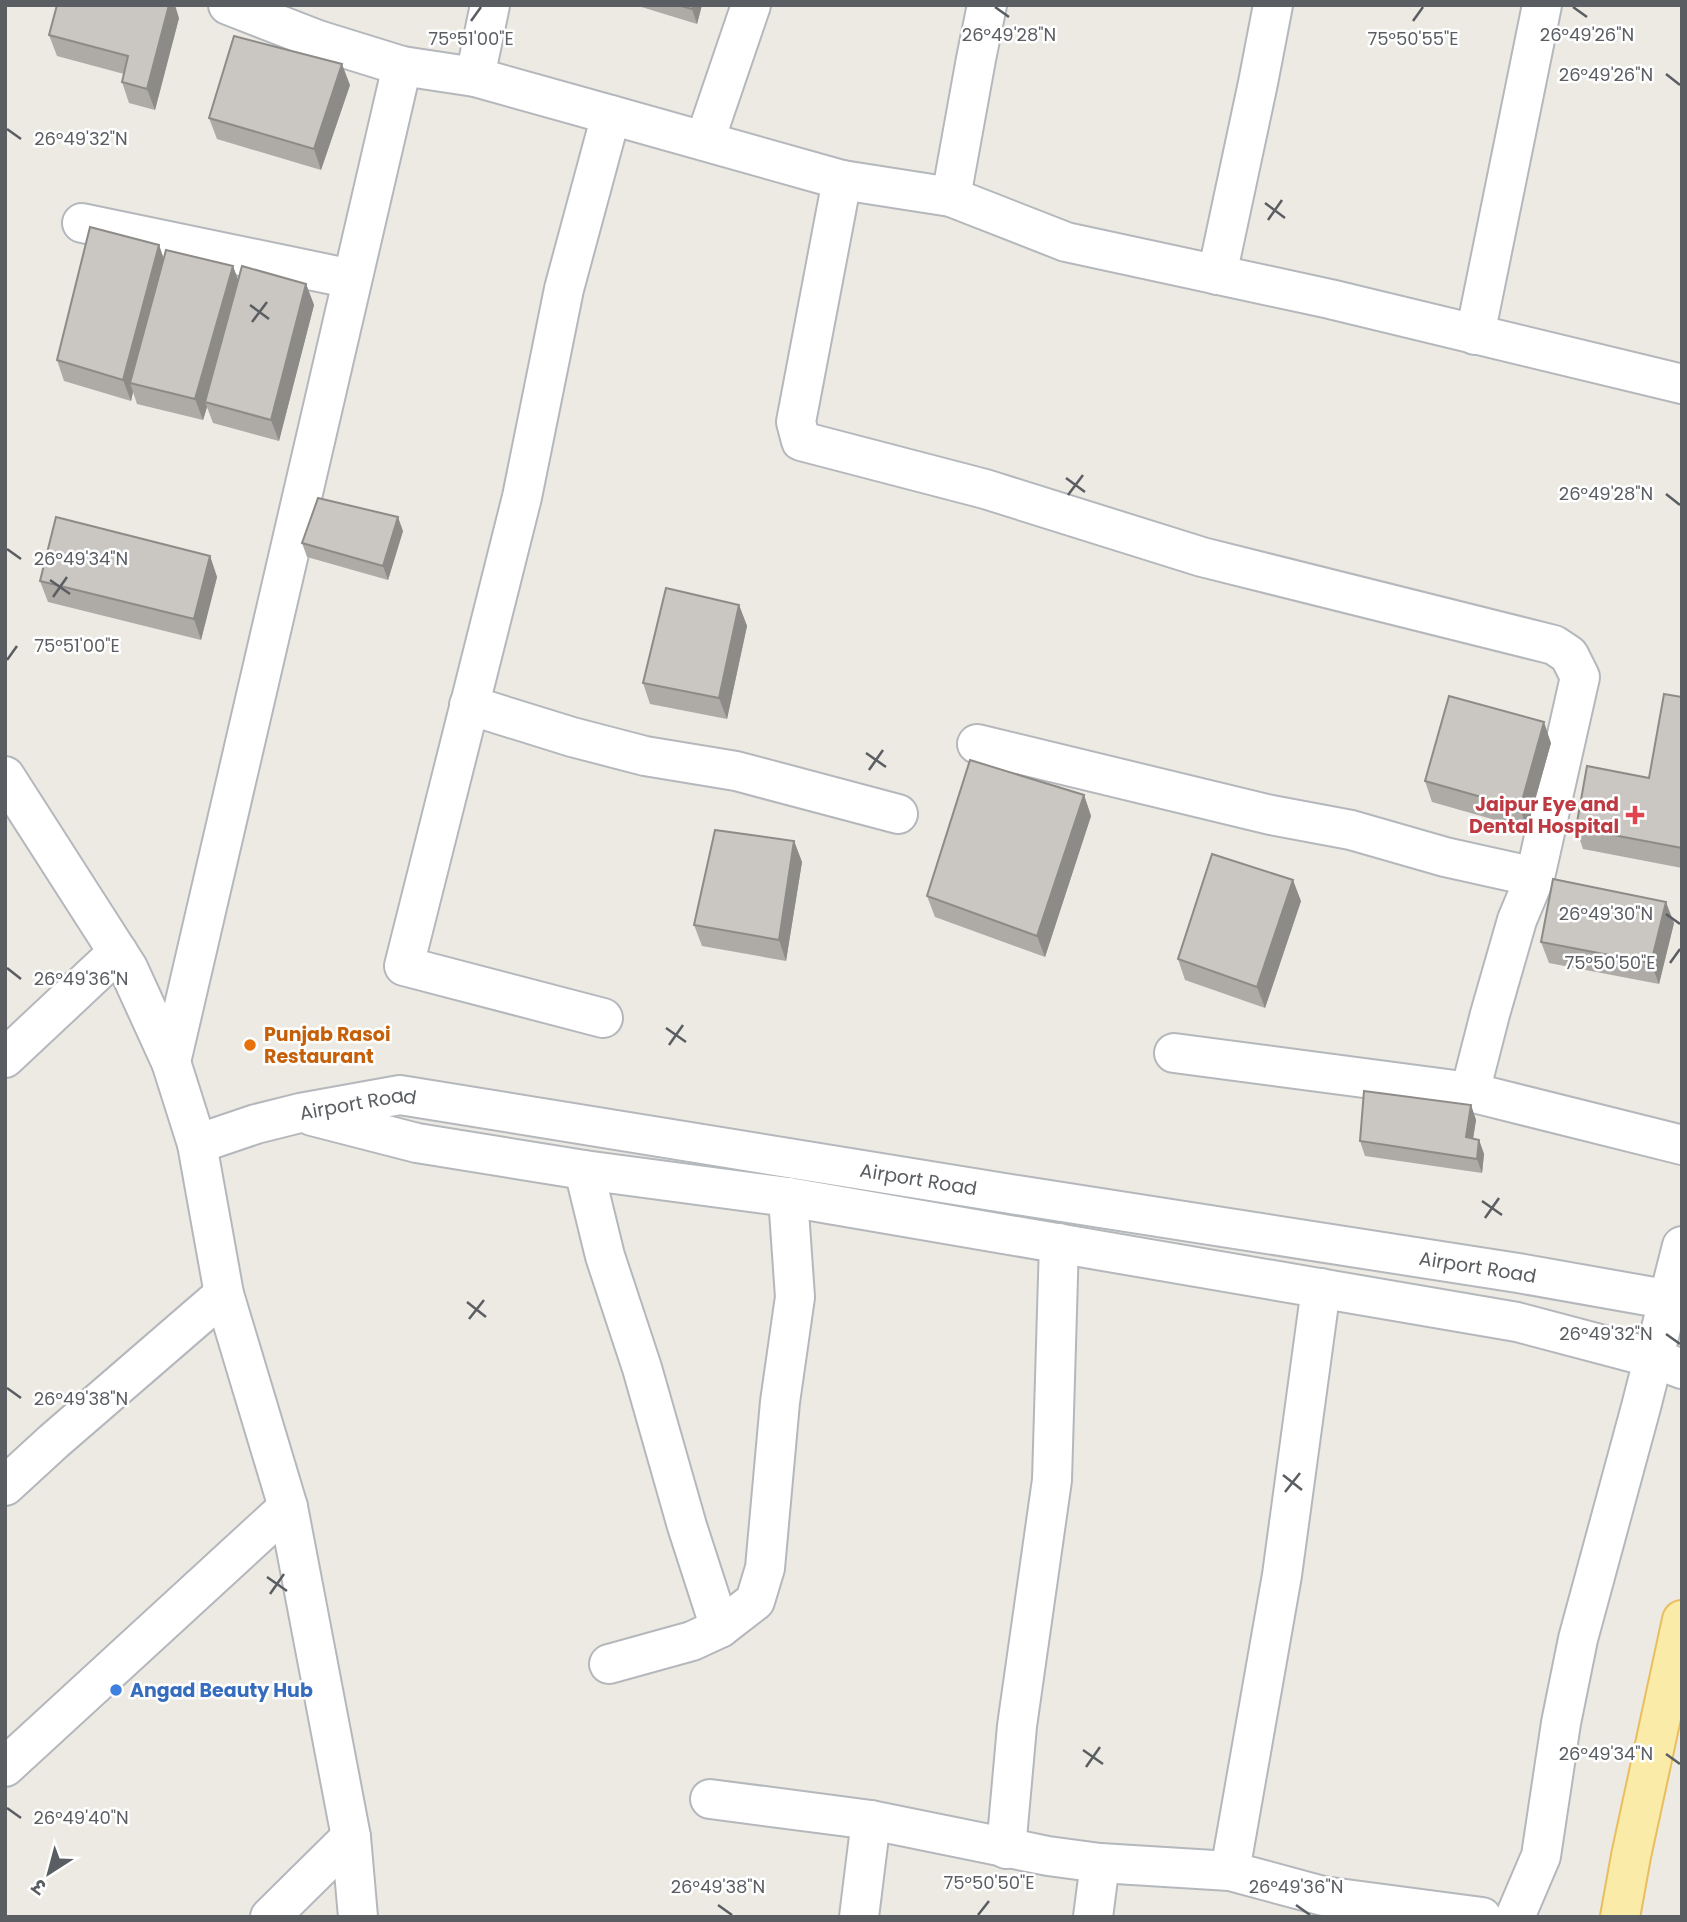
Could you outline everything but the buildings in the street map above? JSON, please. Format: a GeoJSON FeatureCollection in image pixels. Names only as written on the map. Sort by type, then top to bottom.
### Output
{"type":"FeatureCollection","features":[{"type":"Feature","properties":{"kind":"main road"},"geometry":{"type":"LineString","coordinates":[[1620,1917],[1682,1620]]}},
{"type":"Feature","properties":{"kind":"street"},"geometry":{"type":"LineString","coordinates":[[228,5],[318,40],[402,66],[475,77],[842,180],[951,197],[1066,242],[1331,299],[1682,384]]}},
{"type":"Feature","properties":{"kind":"street"},"geometry":{"type":"LineString","coordinates":[[475,77],[489,5]]}},
{"type":"Feature","properties":{"kind":"street"},"geometry":{"type":"LineString","coordinates":[[705,140],[751,5]]}},
{"type":"Feature","properties":{"kind":"street"},"geometry":{"type":"LineString","coordinates":[[951,197],[987,5]]}},
{"type":"Feature","properties":{"kind":"street"},"geometry":{"type":"LineString","coordinates":[[1217,275],[1273,5]]}},
{"type":"Feature","properties":{"kind":"street"},"geometry":{"type":"LineString","coordinates":[[1475,335],[1542,5]]}},
{"type":"Feature","properties":{"kind":"street"},"geometry":{"type":"LineString","coordinates":[[171,1062],[402,66]]}},
{"type":"Feature","properties":{"kind":"street"},"geometry":{"type":"LineString","coordinates":[[603,1018],[404,966],[522,497],[564,289],[611,116]]}},
{"type":"Feature","properties":{"kind":"street"},"geometry":{"type":"LineString","coordinates":[[842,180],[796,422],[801,441],[985,489],[1202,557],[1554,645],[1569,655],[1580,677],[1535,877],[1517,919],[1470,1092]]}},
{"type":"Feature","properties":{"kind":"street"},"geometry":{"type":"LineString","coordinates":[[82,223],[352,279]]}},
{"type":"Feature","properties":{"kind":"street"},"geometry":{"type":"LineString","coordinates":[[468,705],[645,756],[736,771],[898,814]]}},
{"type":"Feature","properties":{"kind":"street"},"geometry":{"type":"LineString","coordinates":[[977,744],[1271,815],[1351,830],[1445,857],[1535,877]]}},
{"type":"Feature","properties":{"kind":"street"},"geometry":{"type":"LineString","coordinates":[[5,776],[128,968],[171,1062],[198,1144],[224,1294],[288,1507],[351,1837],[358,1917]]}},
{"type":"Feature","properties":{"kind":"street"},"geometry":{"type":"LineString","coordinates":[[5,1058],[118,951]]}},
{"type":"Feature","properties":{"kind":"street"},"geometry":{"type":"LineString","coordinates":[[1174,1053],[1470,1092],[1682,1145]]}},
{"type":"Feature","properties":{"kind":"street","name":"Airport Road"},"geometry":{"type":"LineString","coordinates":[[300,1112],[400,1095],[1518,1273],[1674,1301]]}},
{"type":"Feature","properties":{"kind":"street"},"geometry":{"type":"LineString","coordinates":[[198,1144],[300,1112]]}},
{"type":"Feature","properties":{"kind":"street","name":"Airport Road"},"geometry":{"type":"LineString","coordinates":[[300,1112],[417,1143],[584,1170],[788,1197],[1517,1322],[1667,1363]]}},
{"type":"Feature","properties":{"kind":"street"},"geometry":{"type":"LineString","coordinates":[[584,1170],[605,1256],[642,1368],[687,1526],[720,1628]]}},
{"type":"Feature","properties":{"kind":"street"},"geometry":{"type":"LineString","coordinates":[[609,1664],[692,1642],[720,1628],[755,1601],[765,1568],[780,1402],[794,1297],[788,1197]]}},
{"type":"Feature","properties":{"kind":"street"},"geometry":{"type":"LineString","coordinates":[[1006,1849],[1017,1726],[1052,1480],[1059,1243]]}},
{"type":"Feature","properties":{"kind":"street"},"geometry":{"type":"LineString","coordinates":[[1515,1917],[1541,1856],[1561,1723],[1578,1639],[1667,1363],[1682,1246]]}},
{"type":"Feature","properties":{"kind":"street"},"geometry":{"type":"LineString","coordinates":[[1230,1871],[1282,1575],[1321,1288]]}},
{"type":"Feature","properties":{"kind":"street"},"geometry":{"type":"LineString","coordinates":[[5,1486],[224,1294]]}},
{"type":"Feature","properties":{"kind":"street"},"geometry":{"type":"LineString","coordinates":[[5,1767],[288,1507]]}},
{"type":"Feature","properties":{"kind":"street"},"geometry":{"type":"LineString","coordinates":[[710,1799],[871,1820],[1006,1849],[1100,1863],[1230,1871],[1321,1907],[1482,1917]]}},
{"type":"Feature","properties":{"kind":"street"},"geometry":{"type":"LineString","coordinates":[[859,1917],[871,1820]]}},
{"type":"Feature","properties":{"kind":"street"},"geometry":{"type":"LineString","coordinates":[[270,1917],[351,1837]]}},
{"type":"Feature","properties":{"kind":"street"},"geometry":{"type":"LineString","coordinates":[[1093,1917],[1100,1863]]}},
{"type":"Feature","properties":{"kind":"place","name":"Jaipur Eye and Dental Hospital"},"geometry":{"type":"Point","coordinates":[1635,815]}},
{"type":"Feature","properties":{"kind":"place","name":"Punjab Rasoi Restaurant"},"geometry":{"type":"Point","coordinates":[250,1045]}},
{"type":"Feature","properties":{"kind":"place","name":"Angad Beauty Hub"},"geometry":{"type":"Point","coordinates":[116,1690]}}]}
